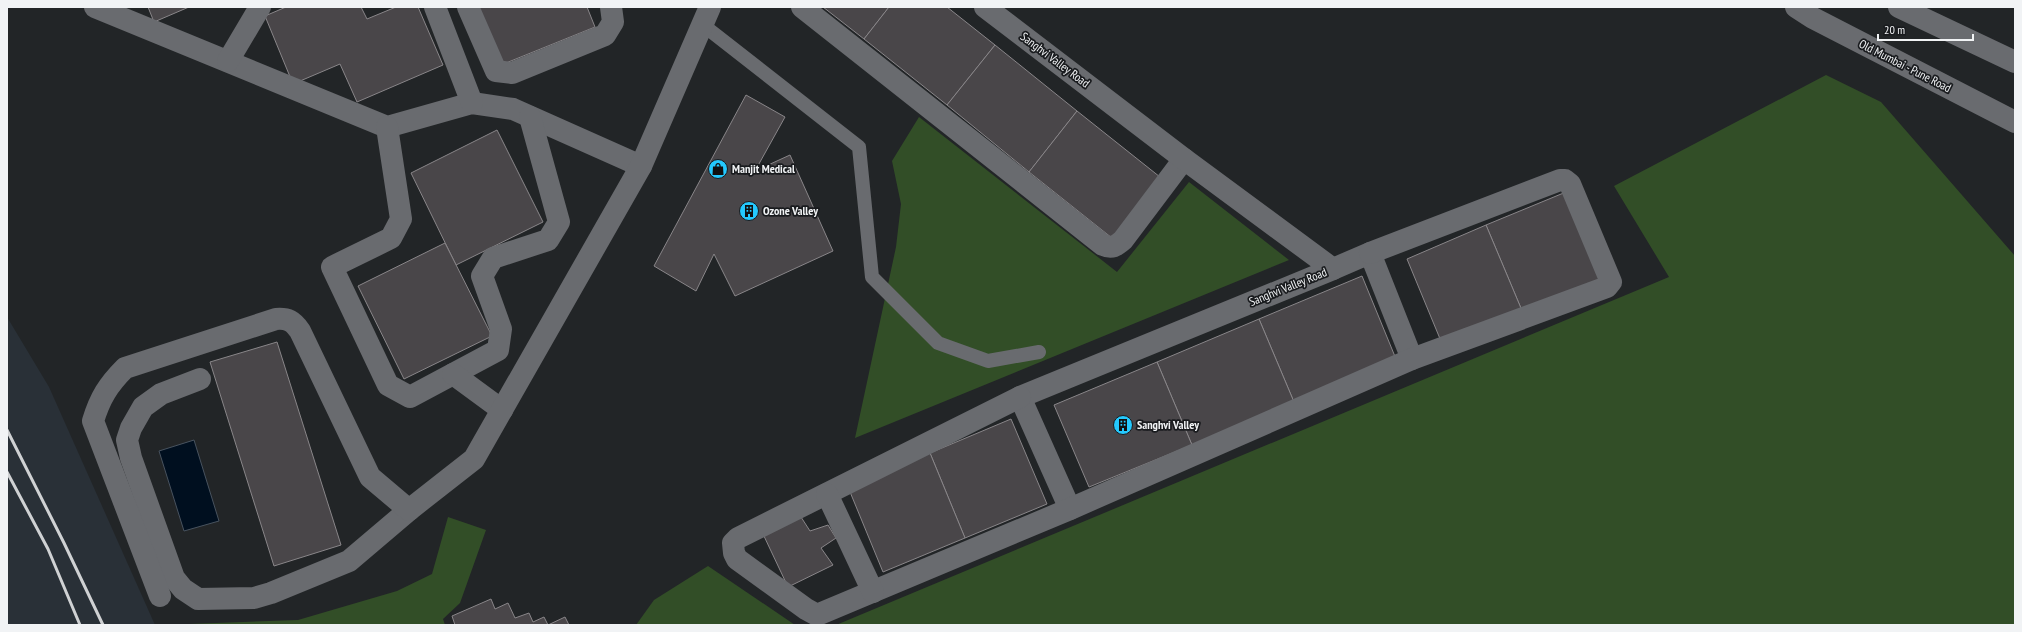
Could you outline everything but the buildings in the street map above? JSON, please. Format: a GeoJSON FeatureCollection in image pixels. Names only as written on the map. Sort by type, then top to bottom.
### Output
{"type":"FeatureCollection","features":[{"type":"Feature","properties":{"kind":"street"},"geometry":{"type":"LineString","coordinates":[[95,7],[387,127],[472,103],[514,108],[530,117],[642,166]]}},
{"type":"Feature","properties":{"kind":"street"},"geometry":{"type":"LineString","coordinates":[[228,61],[260,7]]}},
{"type":"Feature","properties":{"kind":"street"},"geometry":{"type":"LineString","coordinates":[[434,7],[472,103]]}},
{"type":"Feature","properties":{"kind":"street"},"geometry":{"type":"LineString","coordinates":[[468,7],[496,72],[512,73],[605,36],[613,22],[611,7]]}},
{"type":"Feature","properties":{"kind":"street"},"geometry":{"type":"LineString","coordinates":[[802,7],[1103,245],[1110,248],[1116,246],[1123,240],[1184,160]]}},
{"type":"Feature","properties":{"kind":"street","name":"Sanghvi Valley Road"},"geometry":{"type":"LineString","coordinates":[[985,7],[1184,160],[1333,269]]}},
{"type":"Feature","properties":{"kind":"street","name":"Old Mumbai - Pune Road"},"geometry":{"type":"LineString","coordinates":[[1796,7],[1813,18],[2015,122]]}},
{"type":"Feature","properties":{"kind":"street"},"geometry":{"type":"LineString","coordinates":[[1898,7],[2015,62]]}},
{"type":"Feature","properties":{"kind":"street"},"geometry":{"type":"LineString","coordinates":[[200,379],[161,394],[143,407],[130,428],[127,440],[131,458],[174,578],[183,589],[198,599],[254,598],[271,593],[349,561],[409,510],[474,460],[642,166],[707,16]]}},
{"type":"Feature","properties":{"kind":"street"},"geometry":{"type":"LineString","coordinates":[[387,127],[402,218],[390,238],[332,267],[388,385],[410,397],[498,350],[501,329],[482,276],[493,258],[548,240],[559,222],[530,117]]}},
{"type":"Feature","properties":{"kind":"street"},"geometry":{"type":"LineString","coordinates":[[827,494],[873,592],[1070,509],[1412,359],[1607,286],[1611,282],[1570,184],[1565,180],[1560,180],[1370,253],[1333,269]]}},
{"type":"Feature","properties":{"kind":"street"},"geometry":{"type":"LineString","coordinates":[[1370,253],[1412,359]]}},
{"type":"Feature","properties":{"kind":"street","name":"Sanghvi Valley Road"},"geometry":{"type":"LineString","coordinates":[[873,592],[817,615],[743,564],[734,553],[733,543],[738,538],[1020,396],[1333,269]]}},
{"type":"Feature","properties":{"kind":"street"},"geometry":{"type":"LineString","coordinates":[[160,596],[93,421],[99,401],[112,380],[125,368],[286,318],[294,323],[300,331],[370,477],[409,510]]}},
{"type":"Feature","properties":{"kind":"street"},"geometry":{"type":"LineString","coordinates":[[454,374],[502,410]]}},
{"type":"Feature","properties":{"kind":"street"},"geometry":{"type":"LineString","coordinates":[[1020,396],[1070,509]]}},
{"type":"Feature","properties":{"kind":"lane"},"geometry":{"type":"LineString","coordinates":[[707,16],[859,147],[872,277],[938,343],[988,361],[1039,352]]}},
{"type":"Feature","properties":{"kind":"shaded area"},"geometry":{"type":"Polygon","coordinates":[[[7,317],[49,387],[155,625],[7,625],[7,317]]]}},
{"type":"Feature","properties":{"kind":"green space"},"geometry":{"type":"Polygon","coordinates":[[[1826,75],[1881,102],[2015,256],[2015,625],[836,625],[1669,277],[1614,186],[1826,75]]]}},
{"type":"Feature","properties":{"kind":"green space"},"geometry":{"type":"Polygon","coordinates":[[[919,117],[1117,272],[1189,182],[1289,260],[855,438],[896,247],[901,204],[892,161],[919,117]]]}},
{"type":"Feature","properties":{"kind":"green space"},"geometry":{"type":"Polygon","coordinates":[[[448,517],[486,530],[460,603],[443,619],[445,625],[162,625],[298,620],[397,591],[432,574],[448,517]]]}},
{"type":"Feature","properties":{"kind":"green space"},"geometry":{"type":"Polygon","coordinates":[[[708,566],[795,625],[636,625],[654,600],[708,566]]]}},
{"type":"Feature","properties":{"kind":"water"},"geometry":{"type":"Polygon","coordinates":[[[194,440],[219,521],[184,531],[159,451],[194,440]]]}},
{"type":"Feature","properties":{"kind":"railway"},"geometry":{"type":"LineString","coordinates":[[7,430],[64,543],[103,625]]}},
{"type":"Feature","properties":{"kind":"railway"},"geometry":{"type":"LineString","coordinates":[[7,472],[48,549],[80,625]]}},
{"type":"Feature","properties":{"kind":"place","name":"Manjit Medical"},"geometry":{"type":"Point","coordinates":[718,169]}},
{"type":"Feature","properties":{"kind":"place","name":"Ozone Valley"},"geometry":{"type":"Point","coordinates":[749,211]}},
{"type":"Feature","properties":{"kind":"place","name":"Sanghvi Valley"},"geometry":{"type":"Point","coordinates":[1123,425]}}]}
